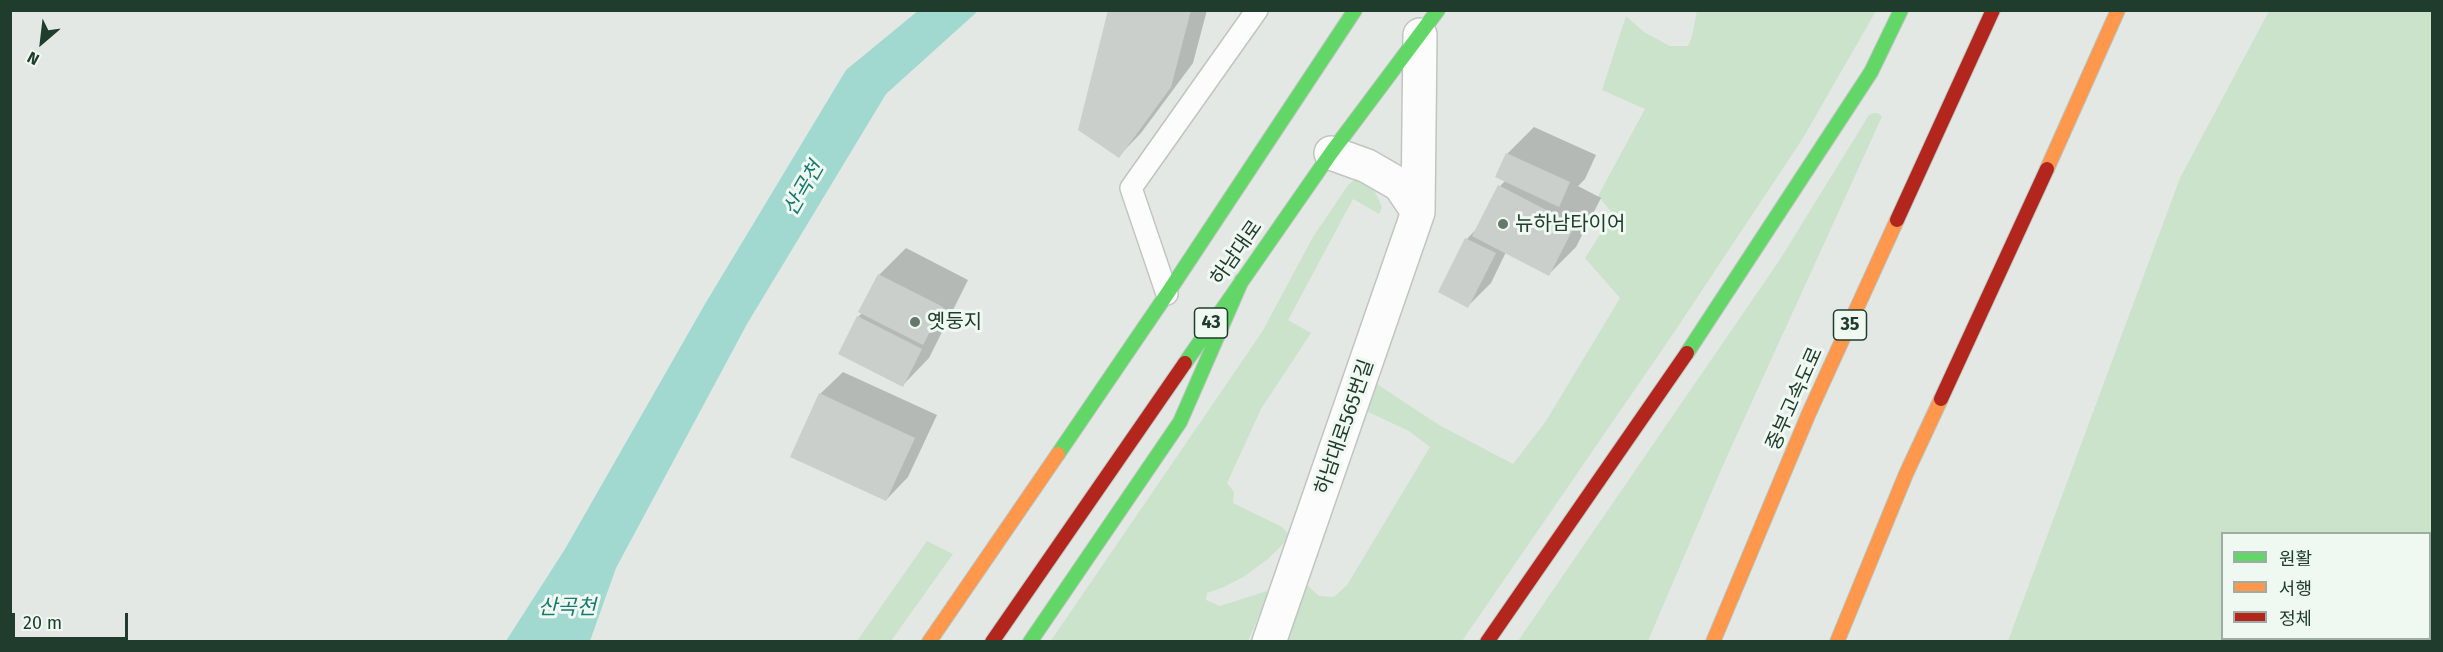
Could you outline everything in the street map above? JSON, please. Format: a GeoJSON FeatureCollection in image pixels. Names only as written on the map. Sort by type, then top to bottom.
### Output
{"type":"FeatureCollection","features":[{"type":"Feature","properties":{"kind":"main road","name":"하남대로"},"geometry":{"type":"LineString","coordinates":[[929,642],[1167,294],[1355,10]]}},
{"type":"Feature","properties":{"kind":"main road"},"geometry":{"type":"LineString","coordinates":[[1486,642],[1702,331],[1871,72],[1901,10]]}},
{"type":"Feature","properties":{"kind":"main road","name":"중부고속도로"},"geometry":{"type":"LineString","coordinates":[[1713,642],[1809,412],[1994,10]]}},
{"type":"Feature","properties":{"kind":"main road"},"geometry":{"type":"LineString","coordinates":[[1837,642],[1906,474],[2020,232],[2118,10]]}},
{"type":"Feature","properties":{"kind":"main road","name":"하남대로"},"geometry":{"type":"LineString","coordinates":[[992,642],[1331,153],[1429,23]]}},
{"type":"Feature","properties":{"kind":"main road"},"geometry":{"type":"LineString","coordinates":[[1030,642],[1180,422],[1242,280]]}},
{"type":"Feature","properties":{"kind":"street","name":"하남대로565번길"},"geometry":{"type":"LineString","coordinates":[[1269,642],[1418,212],[1429,23]]}},
{"type":"Feature","properties":{"kind":"street"},"geometry":{"type":"LineString","coordinates":[[1331,153],[1366,166],[1400,185],[1418,212]]}},
{"type":"Feature","properties":{"kind":"lane"},"geometry":{"type":"LineString","coordinates":[[1167,294],[1131,188],[1257,10]]}},
{"type":"Feature","properties":{"kind":"green space"},"geometry":{"type":"Polygon","coordinates":[[[1697,11],[1876,11],[1803,138],[1675,331],[1462,641],[1287,642],[1306,584],[1319,596],[1334,597],[1347,585],[1430,447],[1409,431],[1366,411],[1377,384],[1439,425],[1513,464],[1546,421],[1620,298],[1585,258],[1613,214],[1598,196],[1645,109],[1602,90],[1626,16],[1644,32],[1670,46],[1688,46],[1697,11]]]}},
{"type":"Feature","properties":{"kind":"green space"},"geometry":{"type":"Polygon","coordinates":[[[2269,11],[2432,11],[2432,641],[2008,641],[2180,178],[2269,11]]]}},
{"type":"Feature","properties":{"kind":"green space"},"geometry":{"type":"Polygon","coordinates":[[[1874,113],[1882,117],[1724,463],[1648,641],[1518,641],[1779,261],[1869,115],[1874,113]]]}},
{"type":"Feature","properties":{"kind":"green space"},"geometry":{"type":"Polygon","coordinates":[[[1353,181],[1361,181],[1368,185],[1375,192],[1382,207],[1379,214],[1353,199],[1288,320],[1311,333],[1261,409],[1227,483],[1234,492],[1233,503],[1282,527],[1288,533],[1284,543],[1268,559],[1245,576],[1207,593],[1206,600],[1220,606],[1267,591],[1267,597],[1248,641],[1050,642],[1262,332],[1313,237],[1353,181]]]}},
{"type":"Feature","properties":{"kind":"green space"},"geometry":{"type":"Polygon","coordinates":[[[927,541],[953,554],[891,641],[857,641],[927,541]]]}},
{"type":"Feature","properties":{"kind":"water","name":"산곡천"},"geometry":{"type":"Polygon","coordinates":[[[919,10],[978,11],[886,94],[747,324],[616,568],[590,641],[506,641],[565,549],[705,304],[846,70],[919,10]]]}},
{"type":"Feature","properties":{"kind":"building"},"geometry":{"type":"Polygon","coordinates":[[[1108,10],[1191,10],[1171,87],[1119,158],[1078,130],[1108,10]]]}},
{"type":"Feature","properties":{"kind":"building"},"geometry":{"type":"Polygon","coordinates":[[[1506,153],[1570,182],[1559,207],[1495,177],[1506,153]]]}},
{"type":"Feature","properties":{"kind":"building"},"geometry":{"type":"Polygon","coordinates":[[[1498,185],[1575,225],[1549,276],[1472,236],[1498,185]]]}},
{"type":"Feature","properties":{"kind":"building"},"geometry":{"type":"Polygon","coordinates":[[[1465,238],[1496,253],[1468,308],[1438,292],[1465,238]]]}},
{"type":"Feature","properties":{"kind":"building"},"geometry":{"type":"Polygon","coordinates":[[[878,274],[943,307],[923,345],[858,312],[878,274]]]}},
{"type":"Feature","properties":{"kind":"building"},"geometry":{"type":"Polygon","coordinates":[[[857,316],[922,349],[903,387],[838,354],[857,316]]]}},
{"type":"Feature","properties":{"kind":"building"},"geometry":{"type":"Polygon","coordinates":[[[819,393],[915,438],[886,501],[790,457],[819,393]]]}},
{"type":"Feature","properties":{"kind":"traffic: fast"},"geometry":{"type":"LineString","coordinates":[[1058,454],[1355,10]]}},
{"type":"Feature","properties":{"kind":"traffic: fast"},"geometry":{"type":"LineString","coordinates":[[1185,363],[1331,153],[1438,10]]}},
{"type":"Feature","properties":{"kind":"traffic: fast"},"geometry":{"type":"LineString","coordinates":[[1687,353],[1871,72],[1901,10]]}},
{"type":"Feature","properties":{"kind":"traffic: fast"},"geometry":{"type":"LineString","coordinates":[[1030,642],[1180,422],[1242,280]]}},
{"type":"Feature","properties":{"kind":"traffic: slow"},"geometry":{"type":"LineString","coordinates":[[2047,169],[2118,10]]}},
{"type":"Feature","properties":{"kind":"traffic: slow"},"geometry":{"type":"LineString","coordinates":[[1713,642],[1809,413],[1897,220]]}},
{"type":"Feature","properties":{"kind":"traffic: slow"},"geometry":{"type":"LineString","coordinates":[[1837,642],[1906,474],[1941,399]]}},
{"type":"Feature","properties":{"kind":"traffic: slow"},"geometry":{"type":"LineString","coordinates":[[929,642],[1058,454]]}},
{"type":"Feature","properties":{"kind":"traffic: jam"},"geometry":{"type":"LineString","coordinates":[[1897,220],[1993,10]]}},
{"type":"Feature","properties":{"kind":"traffic: jam"},"geometry":{"type":"LineString","coordinates":[[1941,399],[2047,169]]}},
{"type":"Feature","properties":{"kind":"traffic: jam"},"geometry":{"type":"LineString","coordinates":[[1487,642],[1687,353]]}},
{"type":"Feature","properties":{"kind":"traffic: jam"},"geometry":{"type":"LineString","coordinates":[[992,642],[1185,363]]}},
{"type":"Feature","properties":{"kind":"place","name":"뉴하남타이어"},"geometry":{"type":"Point","coordinates":[1503,224]}},
{"type":"Feature","properties":{"kind":"place","name":"옛둥지"},"geometry":{"type":"Point","coordinates":[915,322]}}]}
